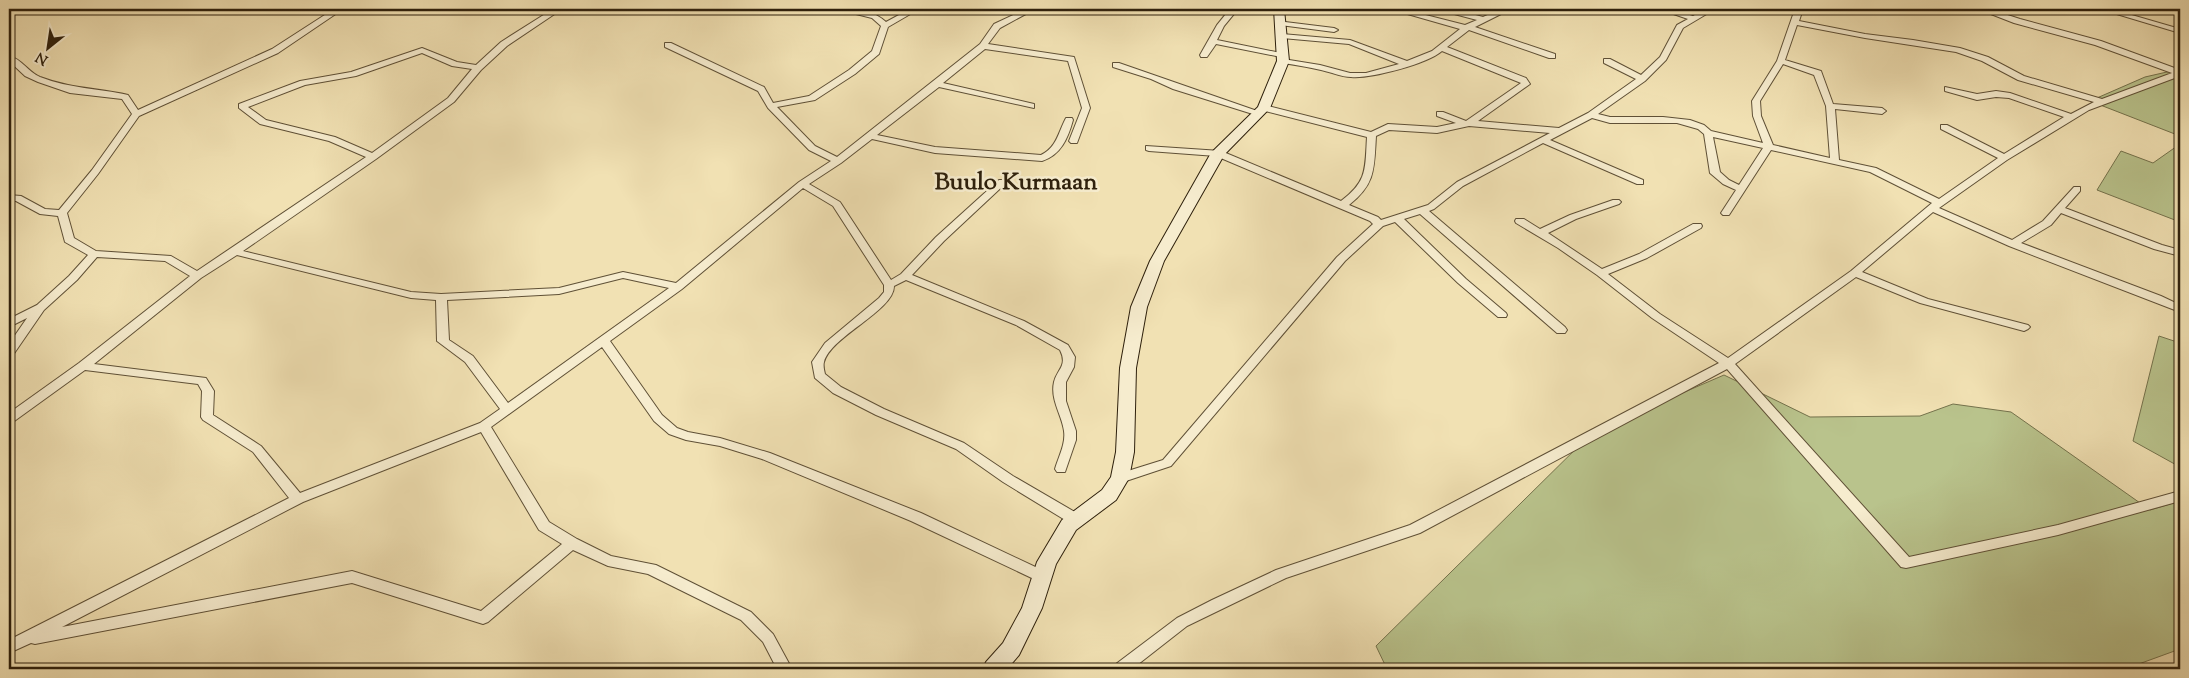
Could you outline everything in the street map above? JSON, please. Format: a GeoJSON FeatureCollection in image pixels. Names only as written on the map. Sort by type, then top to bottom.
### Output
{"type":"FeatureCollection","features":[{"type":"Feature","properties":{"kind":"main road"},"geometry":{"type":"LineString","coordinates":[[994,669],[1011,649],[1032,608],[1041,576],[1069,525],[1109,495],[1120,478],[1125,452],[1128,368],[1139,308],[1157,261],[1218,153],[1261,110],[1283,58],[1280,22]]}},
{"type":"Feature","properties":{"kind":"street"},"geometry":{"type":"LineString","coordinates":[[62,213],[95,172],[136,114],[275,51],[339,9]]}},
{"type":"Feature","properties":{"kind":"street"},"geometry":{"type":"LineString","coordinates":[[9,419],[83,366],[197,276],[373,157],[451,100],[478,68],[504,44],[558,9]]}},
{"type":"Feature","properties":{"kind":"street"},"geometry":{"type":"LineString","coordinates":[[847,9],[875,16],[884,26]]}},
{"type":"Feature","properties":{"kind":"street"},"geometry":{"type":"LineString","coordinates":[[771,106],[812,98],[852,72],[876,52],[884,26],[915,9]]}},
{"type":"Feature","properties":{"kind":"street"},"geometry":{"type":"LineString","coordinates":[[1204,55],[1216,31],[1234,9]]}},
{"type":"Feature","properties":{"kind":"street"},"geometry":{"type":"LineString","coordinates":[[1397,9],[1468,27],[1552,56]]}},
{"type":"Feature","properties":{"kind":"street"},"geometry":{"type":"LineString","coordinates":[[1446,9],[1484,20]]}},
{"type":"Feature","properties":{"kind":"street"},"geometry":{"type":"LineString","coordinates":[[1212,42],[1357,76],[1407,64],[1435,53],[1468,27],[1507,9]]}},
{"type":"Feature","properties":{"kind":"street"},"geometry":{"type":"LineString","coordinates":[[1663,9],[1694,19]]}},
{"type":"Feature","properties":{"kind":"street"},"geometry":{"type":"LineString","coordinates":[[1120,478],[1167,463],[1342,259],[1379,224],[1423,211],[1479,172],[1591,115],[1642,79],[1663,58],[1680,27],[1711,9]]}},
{"type":"Feature","properties":{"kind":"street"},"geometry":{"type":"LineString","coordinates":[[1768,146],[1757,116],[1756,101],[1781,61],[1799,9]]}},
{"type":"Feature","properties":{"kind":"street"},"geometry":{"type":"LineString","coordinates":[[1982,9],[2017,21],[2098,43],[2180,73]]}},
{"type":"Feature","properties":{"kind":"street"},"geometry":{"type":"LineString","coordinates":[[2104,9],[2180,31]]}},
{"type":"Feature","properties":{"kind":"street"},"geometry":{"type":"LineString","coordinates":[[9,647],[298,499],[484,426],[678,287],[802,184],[838,161],[937,84],[983,46],[996,26],[1024,10]]}},
{"type":"Feature","properties":{"kind":"street"},"geometry":{"type":"LineString","coordinates":[[1280,22],[1334,30]]}},
{"type":"Feature","properties":{"kind":"street"},"geometry":{"type":"LineString","coordinates":[[1280,22],[1350,42],[1407,64]]}},
{"type":"Feature","properties":{"kind":"street"},"geometry":{"type":"LineString","coordinates":[[1794,22],[1865,36],[1957,50],[1985,59],[2022,78],[2103,102]]}},
{"type":"Feature","properties":{"kind":"street"},"geometry":{"type":"LineString","coordinates":[[668,45],[761,89],[771,106],[812,148],[838,161]]}},
{"type":"Feature","properties":{"kind":"street"},"geometry":{"type":"LineString","coordinates":[[983,46],[1071,58],[1086,108],[1074,140]]}},
{"type":"Feature","properties":{"kind":"street"},"geometry":{"type":"LineString","coordinates":[[1116,65],[1154,77],[1176,87],[1261,110],[1372,135],[1388,126],[1437,130],[1468,123],[1526,84],[1523,80],[1441,48]]}},
{"type":"Feature","properties":{"kind":"street"},"geometry":{"type":"LineString","coordinates":[[373,157],[332,138],[263,122],[242,106],[303,83],[353,74],[422,50],[455,64],[478,68]]}},
{"type":"Feature","properties":{"kind":"street"},"geometry":{"type":"LineString","coordinates":[[9,58],[13,59],[30,76],[70,90],[125,97],[136,114]]}},
{"type":"Feature","properties":{"kind":"street"},"geometry":{"type":"LineString","coordinates":[[1607,61],[1642,79]]}},
{"type":"Feature","properties":{"kind":"street"},"geometry":{"type":"LineString","coordinates":[[1781,61],[1818,73],[1830,106],[1835,161]]}},
{"type":"Feature","properties":{"kind":"street"},"geometry":{"type":"LineString","coordinates":[[1121,669],[1182,622],[1217,604],[1281,574],[1415,529],[1728,363],[1855,273],[1936,206],[2004,158],[2072,117],[2103,102],[2180,73]]}},
{"type":"Feature","properties":{"kind":"street"},"geometry":{"type":"LineString","coordinates":[[937,84],[1031,106]]}},
{"type":"Feature","properties":{"kind":"street"},"geometry":{"type":"LineString","coordinates":[[1948,89],[1978,97],[1996,94],[2010,96],[2072,117]]}},
{"type":"Feature","properties":{"kind":"street"},"geometry":{"type":"LineString","coordinates":[[1830,106],[1882,111]]}},
{"type":"Feature","properties":{"kind":"street"},"geometry":{"type":"LineString","coordinates":[[1440,114],[1468,123],[1561,131]]}},
{"type":"Feature","properties":{"kind":"street"},"geometry":{"type":"LineString","coordinates":[[1591,115],[1608,120],[1662,120],[1694,123],[1704,127],[1708,133],[1714,174],[1741,189]]}},
{"type":"Feature","properties":{"kind":"street"},"geometry":{"type":"LineString","coordinates":[[869,136],[935,150],[1042,158],[1058,149],[1069,120]]}},
{"type":"Feature","properties":{"kind":"street"},"geometry":{"type":"LineString","coordinates":[[1944,127],[2004,158]]}},
{"type":"Feature","properties":{"kind":"street"},"geometry":{"type":"LineString","coordinates":[[1708,133],[1873,170],[1936,206],[2014,244],[2157,298],[2180,310]]}},
{"type":"Feature","properties":{"kind":"street"},"geometry":{"type":"LineString","coordinates":[[1342,205],[1358,194],[1367,182],[1372,135]]}},
{"type":"Feature","properties":{"kind":"street"},"geometry":{"type":"LineString","coordinates":[[1543,140],[1640,182]]}},
{"type":"Feature","properties":{"kind":"street"},"geometry":{"type":"LineString","coordinates":[[1726,213],[1768,146]]}},
{"type":"Feature","properties":{"kind":"street"},"geometry":{"type":"LineString","coordinates":[[1150,148],[1218,153],[1374,219],[1379,224]]}},
{"type":"Feature","properties":{"kind":"street"},"geometry":{"type":"LineString","coordinates":[[889,285],[905,276],[940,239],[1002,182]]}},
{"type":"Feature","properties":{"kind":"street"},"geometry":{"type":"LineString","coordinates":[[802,184],[837,204],[889,285],[889,292],[883,300],[829,346],[818,362],[819,375],[837,390],[880,412],[960,446],[1008,479],[1075,519]]}},
{"type":"Feature","properties":{"kind":"street"},"geometry":{"type":"LineString","coordinates":[[2014,244],[2047,223],[2077,189]]}},
{"type":"Feature","properties":{"kind":"street"},"geometry":{"type":"LineString","coordinates":[[9,198],[18,198],[43,212],[62,213]]}},
{"type":"Feature","properties":{"kind":"street"},"geometry":{"type":"LineString","coordinates":[[1540,233],[1573,217],[1616,202]]}},
{"type":"Feature","properties":{"kind":"street"},"geometry":{"type":"LineString","coordinates":[[2060,210],[2158,247],[2180,253]]}},
{"type":"Feature","properties":{"kind":"street"},"geometry":{"type":"LineString","coordinates":[[1423,211],[1560,330]]}},
{"type":"Feature","properties":{"kind":"street"},"geometry":{"type":"LineString","coordinates":[[62,213],[69,240],[94,254],[167,258],[197,276]]}},
{"type":"Feature","properties":{"kind":"street"},"geometry":{"type":"LineString","coordinates":[[1398,219],[1462,281],[1502,315]]}},
{"type":"Feature","properties":{"kind":"street"},"geometry":{"type":"LineString","coordinates":[[1520,221],[1601,273],[1656,316],[1728,363],[1906,563],[2058,530],[2180,496]]}},
{"type":"Feature","properties":{"kind":"street"},"geometry":{"type":"LineString","coordinates":[[1601,273],[1643,256],[1697,226]]}},
{"type":"Feature","properties":{"kind":"street"},"geometry":{"type":"LineString","coordinates":[[235,252],[411,295],[441,297],[559,291],[624,275],[678,287]]}},
{"type":"Feature","properties":{"kind":"street"},"geometry":{"type":"LineString","coordinates":[[9,352],[40,308],[73,278],[94,254]]}},
{"type":"Feature","properties":{"kind":"street"},"geometry":{"type":"LineString","coordinates":[[1855,273],[1924,301],[2024,327]]}},
{"type":"Feature","properties":{"kind":"street"},"geometry":{"type":"LineString","coordinates":[[905,276],[1020,323],[1064,348],[1069,357],[1068,367],[1060,382],[1060,401],[1070,430],[1070,440],[1061,469]]}},
{"type":"Feature","properties":{"kind":"street"},"geometry":{"type":"LineString","coordinates":[[441,297],[443,341],[469,359],[506,409]]}},
{"type":"Feature","properties":{"kind":"street"},"geometry":{"type":"LineString","coordinates":[[9,322],[40,308]]}},
{"type":"Feature","properties":{"kind":"street"},"geometry":{"type":"LineString","coordinates":[[604,341],[658,418],[673,430],[686,436],[720,442],[775,460],[916,517],[1041,576]]}},
{"type":"Feature","properties":{"kind":"street"},"geometry":{"type":"LineString","coordinates":[[83,366],[202,381],[208,391],[207,417],[257,448],[298,499]]}},
{"type":"Feature","properties":{"kind":"street"},"geometry":{"type":"LineString","coordinates":[[484,426],[544,526],[608,561],[651,570],[746,616],[768,638],[785,669]]}},
{"type":"Feature","properties":{"kind":"street"},"geometry":{"type":"LineString","coordinates":[[23,640],[352,577],[483,618],[572,543]]}},
{"type":"Feature","properties":{"kind":"green space"},"geometry":{"type":"Polygon","coordinates":[[[2180,69],[2180,136],[2090,101],[2145,77],[2180,69]]]}},
{"type":"Feature","properties":{"kind":"green space"},"geometry":{"type":"Polygon","coordinates":[[[2180,144],[2180,222],[2097,190],[2121,151],[2153,163],[2180,144]]]}},
{"type":"Feature","properties":{"kind":"green space"},"geometry":{"type":"Polygon","coordinates":[[[2159,336],[2180,343],[2180,467],[2133,441],[2159,336]]]}},
{"type":"Feature","properties":{"kind":"green space"},"geometry":{"type":"Polygon","coordinates":[[[1724,375],[1810,417],[1920,416],[1953,404],[2011,412],[2150,510],[2180,501],[2180,649],[2125,669],[1387,669],[1376,646],[1594,431],[1724,375]]]}},
{"type":"Feature","properties":{"kind":"district","name":"Buulo Kurmaan"},"geometry":{"type":"Point","coordinates":[1016,183]}}]}
